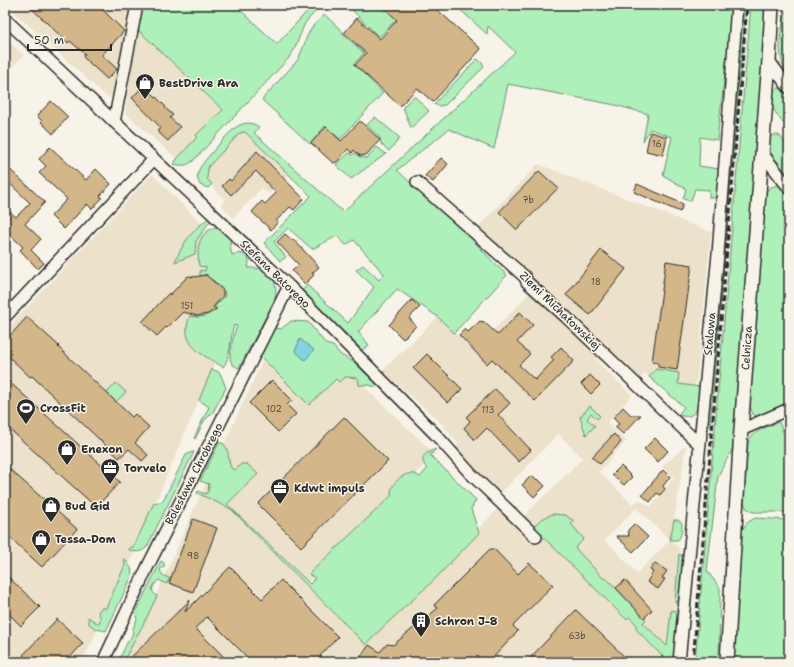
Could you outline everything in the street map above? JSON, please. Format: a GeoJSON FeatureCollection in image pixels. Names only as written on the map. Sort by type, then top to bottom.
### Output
{"type":"FeatureCollection","features":[{"type":"Feature","properties":{"kind":"street"},"geometry":{"type":"LineString","coordinates":[[114,122],[137,5]]}},
{"type":"Feature","properties":{"kind":"street","name":"Stalowa"},"geometry":{"type":"LineString","coordinates":[[679,662],[719,239],[737,5]]}},
{"type":"Feature","properties":{"kind":"street","name":"Celnicza"},"geometry":{"type":"LineString","coordinates":[[727,662],[741,430],[772,5]]}},
{"type":"Feature","properties":{"kind":"street","name":"Celnicza"},"geometry":{"type":"LineString","coordinates":[[770,35],[780,5]]}},
{"type":"Feature","properties":{"kind":"street","name":"Stefana Batorego"},"geometry":{"type":"LineString","coordinates":[[5,19],[288,286],[437,436],[470,472],[536,537]]}},
{"type":"Feature","properties":{"kind":"street"},"geometry":{"type":"LineString","coordinates":[[769,61],[789,88]]}},
{"type":"Feature","properties":{"kind":"street"},"geometry":{"type":"LineString","coordinates":[[762,153],[789,188]]}},
{"type":"Feature","properties":{"kind":"street"},"geometry":{"type":"LineString","coordinates":[[5,317],[154,160]]}},
{"type":"Feature","properties":{"kind":"street","name":"Ziemi Michałowskiej"},"geometry":{"type":"LineString","coordinates":[[417,182],[525,277],[527,282],[566,317],[700,445]]}},
{"type":"Feature","properties":{"kind":"street","name":"Bolesława Chrobrego"},"geometry":{"type":"LineString","coordinates":[[103,662],[148,566],[288,286]]}},
{"type":"Feature","properties":{"kind":"street"},"geometry":{"type":"LineString","coordinates":[[741,430],[789,409]]}},
{"type":"Feature","properties":{"kind":"shaded area"},"geometry":{"type":"Polygon","coordinates":[[[6,5],[135,5],[118,94],[107,97],[6,5]]]}},
{"type":"Feature","properties":{"kind":"shaded area"},"geometry":{"type":"Polygon","coordinates":[[[137,29],[224,112],[177,159],[125,113],[137,29]]]}},
{"type":"Feature","properties":{"kind":"shaded area"},"geometry":{"type":"Polygon","coordinates":[[[5,38],[24,55],[5,74],[5,38]]]}},
{"type":"Feature","properties":{"kind":"shaded area"},"geometry":{"type":"Polygon","coordinates":[[[244,131],[289,174],[269,194],[262,188],[233,218],[221,205],[225,200],[205,179],[207,165],[236,133],[244,131]]]}},
{"type":"Feature","properties":{"kind":"shaded area"},"geometry":{"type":"Polygon","coordinates":[[[538,164],[711,232],[697,377],[690,402],[684,407],[645,374],[638,379],[593,358],[632,395],[607,423],[626,441],[599,472],[632,504],[639,500],[651,507],[674,478],[662,467],[686,445],[671,540],[680,549],[669,662],[122,662],[144,622],[263,360],[308,404],[344,368],[435,454],[307,583],[364,642],[501,506],[523,517],[583,458],[558,434],[500,494],[457,449],[458,443],[439,421],[382,371],[438,317],[474,351],[538,284],[478,227],[538,164]],[[636,508],[605,540],[637,573],[670,540],[636,508]]]}},
{"type":"Feature","properties":{"kind":"shaded area"},"geometry":{"type":"Polygon","coordinates":[[[152,174],[229,251],[234,305],[212,369],[135,551],[82,662],[5,662],[5,331],[152,174]]]}},
{"type":"Feature","properties":{"kind":"green space"},"geometry":{"type":"Polygon","coordinates":[[[142,5],[235,5],[277,44],[313,5],[321,5],[305,23],[294,50],[288,59],[193,161],[186,165],[182,165],[174,164],[197,137],[196,135],[223,110],[137,29],[142,5]]]}},
{"type":"Feature","properties":{"kind":"green space"},"geometry":{"type":"Polygon","coordinates":[[[347,5],[378,5],[385,11],[391,5],[410,5],[379,37],[347,5]]]}},
{"type":"Feature","properties":{"kind":"green space"},"geometry":{"type":"Polygon","coordinates":[[[455,5],[733,5],[717,140],[700,137],[699,166],[719,169],[720,198],[709,198],[709,190],[695,189],[691,201],[683,199],[686,189],[663,175],[672,137],[650,129],[643,141],[648,114],[615,105],[508,84],[494,149],[449,129],[397,170],[436,207],[450,215],[507,275],[454,333],[438,317],[397,289],[358,332],[369,345],[362,350],[302,291],[307,285],[348,323],[374,287],[356,270],[363,265],[379,280],[384,274],[354,240],[346,245],[337,236],[312,249],[288,228],[274,242],[286,257],[280,261],[264,243],[311,196],[245,132],[240,133],[208,167],[207,179],[212,184],[208,188],[200,185],[198,173],[201,166],[229,133],[241,125],[251,123],[259,127],[254,133],[343,212],[515,52],[488,26],[487,34],[455,5]]]}},
{"type":"Feature","properties":{"kind":"green space"},"geometry":{"type":"Polygon","coordinates":[[[740,5],[746,5],[710,426],[705,426],[740,5]]]}},
{"type":"Feature","properties":{"kind":"green space"},"geometry":{"type":"Polygon","coordinates":[[[751,5],[766,5],[734,446],[718,476],[707,571],[720,588],[719,662],[695,662],[751,5]]]}},
{"type":"Feature","properties":{"kind":"green space"},"geometry":{"type":"Polygon","coordinates":[[[789,6],[789,78],[782,61],[780,42],[783,23],[789,6]]]}},
{"type":"Feature","properties":{"kind":"green space"},"geometry":{"type":"Polygon","coordinates":[[[325,15],[364,53],[354,64],[383,93],[340,139],[325,126],[310,144],[262,100],[297,61],[307,36],[313,26],[325,15]]]}},
{"type":"Feature","properties":{"kind":"green space"},"geometry":{"type":"Polygon","coordinates":[[[477,59],[484,67],[445,105],[438,106],[434,104],[477,59]]]}},
{"type":"Feature","properties":{"kind":"green space"},"geometry":{"type":"Polygon","coordinates":[[[778,88],[782,89],[789,98],[789,130],[777,115],[771,103],[773,93],[778,88]]]}},
{"type":"Feature","properties":{"kind":"green space"},"geometry":{"type":"Polygon","coordinates":[[[414,96],[429,111],[411,128],[403,107],[414,96]]]}},
{"type":"Feature","properties":{"kind":"green space"},"geometry":{"type":"Polygon","coordinates":[[[375,117],[400,138],[389,151],[381,144],[380,138],[367,125],[375,117]]]}},
{"type":"Feature","properties":{"kind":"green space"},"geometry":{"type":"Polygon","coordinates":[[[773,135],[780,136],[789,148],[789,177],[771,153],[769,138],[773,135]]]}},
{"type":"Feature","properties":{"kind":"green space"},"geometry":{"type":"Polygon","coordinates":[[[377,147],[386,154],[351,179],[336,165],[349,153],[352,155],[355,153],[360,157],[367,158],[377,147]]]}},
{"type":"Feature","properties":{"kind":"green space"},"geometry":{"type":"Polygon","coordinates":[[[777,185],[789,198],[789,405],[759,418],[753,414],[750,407],[765,194],[769,188],[777,185]]]}},
{"type":"Feature","properties":{"kind":"green space"},"geometry":{"type":"Polygon","coordinates":[[[209,218],[212,218],[196,241],[195,254],[175,262],[189,237],[209,218]]]}},
{"type":"Feature","properties":{"kind":"green space"},"geometry":{"type":"Polygon","coordinates":[[[215,227],[231,237],[230,246],[232,255],[246,255],[249,260],[248,268],[259,268],[269,273],[274,280],[276,289],[274,302],[239,368],[232,364],[230,359],[234,334],[237,326],[234,325],[228,358],[223,367],[207,358],[194,348],[187,334],[187,326],[190,316],[201,317],[211,313],[217,309],[215,306],[225,296],[224,291],[207,276],[207,274],[200,276],[200,270],[205,271],[206,267],[199,266],[198,248],[205,234],[215,227]]]}},
{"type":"Feature","properties":{"kind":"green space"},"geometry":{"type":"Polygon","coordinates":[[[291,321],[308,322],[326,344],[333,346],[341,355],[355,363],[377,384],[376,387],[359,385],[358,378],[346,377],[339,382],[336,379],[309,405],[259,355],[274,328],[281,329],[291,321]]]}},
{"type":"Feature","properties":{"kind":"green space"},"geometry":{"type":"Polygon","coordinates":[[[212,369],[220,373],[226,388],[213,412],[204,421],[195,439],[194,438],[209,407],[199,400],[212,369]]]}},
{"type":"Feature","properties":{"kind":"green space"},"geometry":{"type":"Polygon","coordinates":[[[656,369],[679,373],[678,384],[701,387],[699,404],[694,413],[690,416],[678,415],[684,407],[649,377],[656,369]]]}},
{"type":"Feature","properties":{"kind":"green space"},"geometry":{"type":"Polygon","coordinates":[[[116,383],[126,392],[116,402],[107,393],[116,383]]]}},
{"type":"Feature","properties":{"kind":"green space"},"geometry":{"type":"Polygon","coordinates":[[[590,406],[600,416],[597,419],[591,413],[587,419],[595,426],[586,435],[580,417],[590,406]]]}},
{"type":"Feature","properties":{"kind":"green space"},"geometry":{"type":"Polygon","coordinates":[[[779,422],[784,434],[787,433],[789,436],[789,512],[753,512],[746,508],[744,502],[748,441],[758,431],[779,422]]]}},
{"type":"Feature","properties":{"kind":"green space"},"geometry":{"type":"Polygon","coordinates":[[[219,443],[223,443],[227,449],[231,468],[235,470],[241,464],[247,464],[258,474],[227,504],[310,584],[315,578],[309,574],[391,496],[392,487],[401,477],[412,474],[420,477],[427,469],[423,462],[425,454],[436,449],[430,455],[476,500],[471,509],[479,533],[433,581],[382,628],[366,645],[231,509],[197,493],[198,491],[205,494],[208,492],[209,484],[200,481],[219,443]]]}},
{"type":"Feature","properties":{"kind":"green space"},"geometry":{"type":"Polygon","coordinates":[[[194,452],[147,547],[138,552],[128,549],[134,546],[154,503],[163,501],[186,455],[194,452]]]}},
{"type":"Feature","properties":{"kind":"green space"},"geometry":{"type":"Polygon","coordinates":[[[552,514],[565,515],[574,521],[571,524],[584,539],[575,548],[604,579],[606,578],[646,619],[643,623],[667,646],[671,611],[678,610],[680,612],[675,662],[666,662],[635,628],[637,625],[629,617],[626,619],[533,527],[540,520],[552,514]]]}},
{"type":"Feature","properties":{"kind":"green space"},"geometry":{"type":"Polygon","coordinates":[[[755,518],[789,520],[789,662],[734,662],[742,530],[747,523],[755,518]]]}},
{"type":"Feature","properties":{"kind":"green space"},"geometry":{"type":"Polygon","coordinates":[[[674,520],[678,520],[682,523],[682,532],[678,540],[670,540],[674,520]]]}},
{"type":"Feature","properties":{"kind":"green space"},"geometry":{"type":"Polygon","coordinates":[[[679,554],[685,559],[681,600],[675,603],[679,554]]]}},
{"type":"Feature","properties":{"kind":"green space"},"geometry":{"type":"Polygon","coordinates":[[[124,558],[131,568],[132,576],[106,631],[96,629],[89,624],[88,617],[99,623],[101,618],[98,612],[101,608],[106,608],[125,565],[124,558]]]}},
{"type":"Feature","properties":{"kind":"green space"},"geometry":{"type":"Polygon","coordinates":[[[161,561],[164,563],[164,567],[160,569],[161,573],[169,578],[167,584],[159,580],[155,584],[153,592],[157,596],[123,662],[118,662],[128,641],[131,638],[137,619],[135,613],[161,561]]]}},
{"type":"Feature","properties":{"kind":"water"},"geometry":{"type":"Polygon","coordinates":[[[300,339],[314,350],[305,360],[295,351],[300,339]]]}},
{"type":"Feature","properties":{"kind":"building"},"geometry":{"type":"Polygon","coordinates":[[[28,5],[108,5],[103,10],[124,31],[102,55],[117,69],[107,79],[83,57],[85,54],[70,41],[68,43],[28,5]]]}},
{"type":"Feature","properties":{"kind":"building"},"geometry":{"type":"Polygon","coordinates":[[[381,5],[432,5],[481,49],[433,102],[417,88],[400,106],[355,65],[366,53],[344,33],[357,18],[380,39],[397,20],[381,5]]]}},
{"type":"Feature","properties":{"kind":"building"},"geometry":{"type":"Polygon","coordinates":[[[144,85],[173,115],[170,118],[180,127],[168,141],[157,131],[161,128],[132,98],[144,85]]]}},
{"type":"Feature","properties":{"kind":"building"},"geometry":{"type":"Polygon","coordinates":[[[51,101],[68,117],[53,134],[37,116],[51,101]]]}},
{"type":"Feature","properties":{"kind":"building"},"geometry":{"type":"Polygon","coordinates":[[[360,121],[380,140],[366,155],[360,156],[354,150],[352,153],[348,149],[337,162],[333,163],[311,143],[326,127],[341,141],[360,121]]]}},
{"type":"Feature","properties":{"kind":"building"},"geometry":{"type":"Polygon","coordinates":[[[650,132],[667,137],[663,155],[646,151],[650,132]]]}},
{"type":"Feature","properties":{"kind":"building"},"geometry":{"type":"Polygon","coordinates":[[[50,147],[86,180],[96,169],[111,184],[100,196],[102,198],[92,209],[87,204],[64,229],[51,216],[67,199],[39,173],[46,166],[39,159],[50,147]]]}},
{"type":"Feature","properties":{"kind":"building"},"geometry":{"type":"Polygon","coordinates":[[[257,151],[304,199],[294,210],[290,207],[276,221],[278,222],[271,230],[252,212],[262,201],[265,204],[276,193],[256,171],[231,195],[222,186],[229,179],[231,181],[257,151]]]}},
{"type":"Feature","properties":{"kind":"building"},"geometry":{"type":"Polygon","coordinates":[[[441,158],[448,164],[433,182],[425,176],[441,158]]]}},
{"type":"Feature","properties":{"kind":"building"},"geometry":{"type":"Polygon","coordinates":[[[5,165],[45,202],[25,224],[41,239],[31,250],[44,263],[38,269],[20,250],[23,247],[5,230],[5,207],[16,217],[30,203],[5,179],[5,165]]]}},
{"type":"Feature","properties":{"kind":"building"},"geometry":{"type":"Polygon","coordinates":[[[539,171],[558,188],[517,230],[499,212],[539,171]]]}},
{"type":"Feature","properties":{"kind":"building"},"geometry":{"type":"Polygon","coordinates":[[[637,184],[683,204],[680,212],[634,192],[637,184]]]}},
{"type":"Feature","properties":{"kind":"building"},"geometry":{"type":"Polygon","coordinates":[[[285,234],[293,241],[294,240],[319,267],[312,273],[314,275],[305,284],[292,271],[299,265],[277,242],[285,234]]]}},
{"type":"Feature","properties":{"kind":"building"},"geometry":{"type":"Polygon","coordinates":[[[601,250],[626,269],[590,315],[566,295],[601,250]]]}},
{"type":"Feature","properties":{"kind":"building"},"geometry":{"type":"Polygon","coordinates":[[[666,261],[692,265],[677,370],[658,367],[658,363],[652,362],[666,261]]]}},
{"type":"Feature","properties":{"kind":"building"},"geometry":{"type":"Polygon","coordinates":[[[206,275],[223,290],[223,296],[213,307],[216,309],[208,314],[197,316],[183,312],[157,336],[142,322],[169,293],[170,295],[188,276],[194,277],[206,275]]]}},
{"type":"Feature","properties":{"kind":"building"},"geometry":{"type":"Polygon","coordinates":[[[412,300],[420,307],[409,318],[416,326],[403,339],[389,325],[412,300]]]}},
{"type":"Feature","properties":{"kind":"building"},"geometry":{"type":"Polygon","coordinates":[[[520,312],[533,325],[517,342],[530,354],[519,365],[535,380],[554,360],[551,357],[561,347],[574,361],[535,401],[492,359],[487,364],[459,335],[465,329],[468,332],[480,321],[483,321],[498,335],[520,312]]]}},
{"type":"Feature","properties":{"kind":"building"},"geometry":{"type":"Polygon","coordinates":[[[27,317],[132,417],[135,414],[149,427],[135,443],[148,455],[142,461],[129,449],[119,458],[32,376],[30,377],[5,353],[5,341],[27,317]]]}},
{"type":"Feature","properties":{"kind":"building"},"geometry":{"type":"Polygon","coordinates":[[[427,354],[462,389],[448,403],[413,368],[427,354]]]}},
{"type":"Feature","properties":{"kind":"building"},"geometry":{"type":"Polygon","coordinates":[[[590,375],[600,385],[591,394],[581,384],[590,375]]]}},
{"type":"Feature","properties":{"kind":"building"},"geometry":{"type":"Polygon","coordinates":[[[5,378],[120,482],[96,507],[5,425],[5,378]]]}},
{"type":"Feature","properties":{"kind":"building"},"geometry":{"type":"Polygon","coordinates":[[[272,380],[292,400],[287,405],[296,414],[278,432],[249,403],[272,380]]]}},
{"type":"Feature","properties":{"kind":"building"},"geometry":{"type":"Polygon","coordinates":[[[495,389],[510,403],[498,415],[531,450],[519,462],[487,428],[475,440],[464,428],[470,421],[466,417],[495,389]]]}},
{"type":"Feature","properties":{"kind":"building"},"geometry":{"type":"Polygon","coordinates":[[[623,407],[631,415],[641,415],[623,434],[615,427],[619,424],[613,418],[623,407]]]}},
{"type":"Feature","properties":{"kind":"building"},"geometry":{"type":"Polygon","coordinates":[[[344,417],[388,461],[301,547],[258,504],[344,417]]]}},
{"type":"Feature","properties":{"kind":"building"},"geometry":{"type":"Polygon","coordinates":[[[614,434],[621,442],[600,464],[592,457],[614,434]]]}},
{"type":"Feature","properties":{"kind":"building"},"geometry":{"type":"Polygon","coordinates":[[[655,438],[668,451],[658,462],[644,449],[655,438]]]}},
{"type":"Feature","properties":{"kind":"building"},"geometry":{"type":"Polygon","coordinates":[[[5,465],[77,529],[42,567],[5,533],[5,465]]]}},
{"type":"Feature","properties":{"kind":"building"},"geometry":{"type":"Polygon","coordinates":[[[621,466],[632,477],[624,485],[612,475],[621,466]]]}},
{"type":"Feature","properties":{"kind":"building"},"geometry":{"type":"Polygon","coordinates":[[[663,470],[670,477],[663,486],[665,489],[660,495],[657,493],[650,502],[642,495],[663,470]]]}},
{"type":"Feature","properties":{"kind":"building"},"geometry":{"type":"Polygon","coordinates":[[[532,475],[545,486],[534,497],[522,485],[532,475]]]}},
{"type":"Feature","properties":{"kind":"building"},"geometry":{"type":"Polygon","coordinates":[[[193,519],[217,528],[193,592],[169,583],[193,519]]]}},
{"type":"Feature","properties":{"kind":"building"},"geometry":{"type":"Polygon","coordinates":[[[634,524],[648,537],[633,552],[616,536],[629,536],[628,530],[634,524]]]}},
{"type":"Feature","properties":{"kind":"building"},"geometry":{"type":"Polygon","coordinates":[[[490,549],[494,549],[518,574],[529,563],[553,585],[513,626],[518,631],[489,662],[357,662],[369,645],[380,652],[387,644],[393,645],[438,608],[434,605],[490,549]]]}},
{"type":"Feature","properties":{"kind":"building"},"geometry":{"type":"Polygon","coordinates":[[[655,563],[667,571],[662,578],[665,579],[658,589],[647,582],[653,572],[650,570],[655,563]]]}},
{"type":"Feature","properties":{"kind":"building"},"geometry":{"type":"Polygon","coordinates":[[[230,567],[262,599],[281,580],[338,637],[320,656],[326,662],[252,662],[207,617],[195,628],[229,662],[126,662],[190,600],[185,612],[230,567]]]}},
{"type":"Feature","properties":{"kind":"building"},"geometry":{"type":"Polygon","coordinates":[[[5,574],[40,607],[21,626],[5,610],[5,574]]]}},
{"type":"Feature","properties":{"kind":"building"},"geometry":{"type":"Polygon","coordinates":[[[625,580],[652,610],[644,618],[616,588],[625,580]]]}},
{"type":"Feature","properties":{"kind":"building"},"geometry":{"type":"Polygon","coordinates":[[[576,610],[630,662],[526,662],[576,610]]]}},
{"type":"Feature","properties":{"kind":"building"},"geometry":{"type":"Polygon","coordinates":[[[57,619],[83,643],[66,662],[30,662],[23,655],[57,619]]]}},
{"type":"Feature","properties":{"kind":"railway"},"geometry":{"type":"LineString","coordinates":[[693,662],[747,5]]}},
{"type":"Feature","properties":{"kind":"place","name":"BestDrive Ara"},"geometry":{"type":"Point","coordinates":[145,100]}},
{"type":"Feature","properties":{"kind":"place","name":"CrossFit"},"geometry":{"type":"Point","coordinates":[26,425]}},
{"type":"Feature","properties":{"kind":"place","name":"Enexon"},"geometry":{"type":"Point","coordinates":[67,466]}},
{"type":"Feature","properties":{"kind":"place","name":"Torvelo"},"geometry":{"type":"Point","coordinates":[110,485]}},
{"type":"Feature","properties":{"kind":"place","name":"Kdwt impuls"},"geometry":{"type":"Point","coordinates":[280,505]}},
{"type":"Feature","properties":{"kind":"place","name":"Bud Gid"},"geometry":{"type":"Point","coordinates":[51,523]}},
{"type":"Feature","properties":{"kind":"place","name":"Tessa-Dom"},"geometry":{"type":"Point","coordinates":[41,556]}},
{"type":"Feature","properties":{"kind":"place","name":"Schron J-8"},"geometry":{"type":"Point","coordinates":[421,638]}}]}
